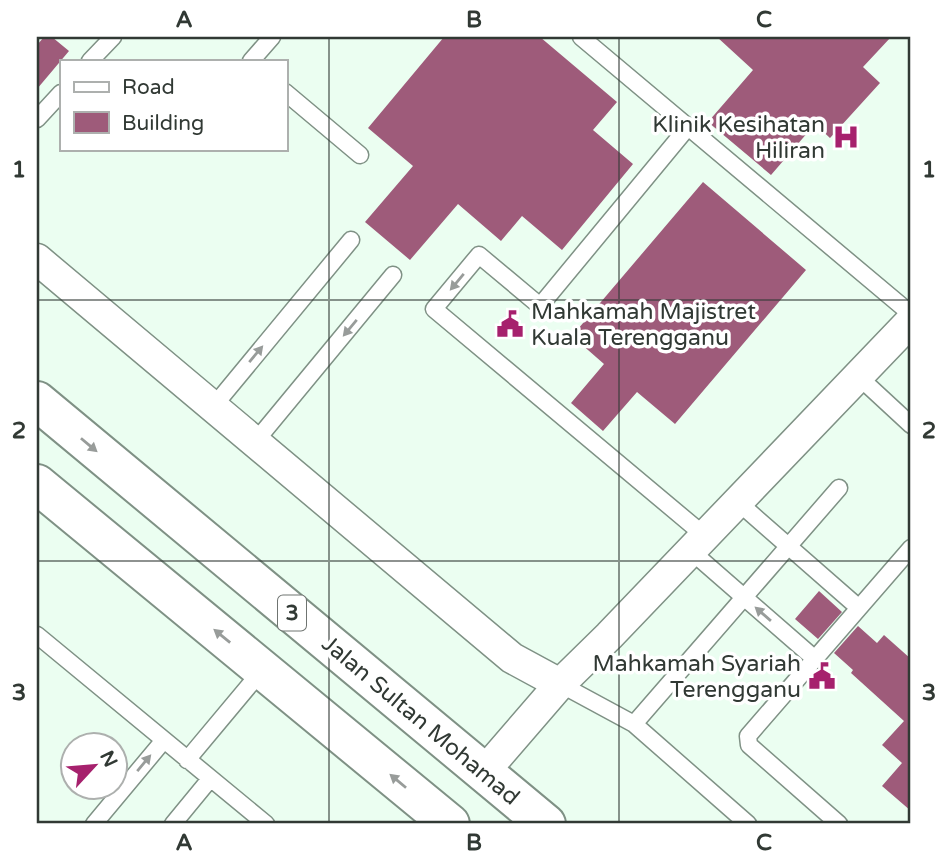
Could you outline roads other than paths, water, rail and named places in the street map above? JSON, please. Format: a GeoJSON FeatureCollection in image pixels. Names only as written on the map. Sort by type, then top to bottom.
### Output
{"type":"FeatureCollection","features":[{"type":"Feature","properties":{"kind":"highway","name":"Jalan Sultan Mohamad"},"geometry":{"type":"LineString","coordinates":[[37,401],[546,824]]}},
{"type":"Feature","properties":{"kind":"highway"},"geometry":{"type":"LineString","coordinates":[[37,484],[450,824]]}},
{"type":"Feature","properties":{"kind":"street"},"geometry":{"type":"LineString","coordinates":[[37,259],[512,658],[560,684]]}},
{"type":"Feature","properties":{"kind":"street"},"geometry":{"type":"LineString","coordinates":[[484,772],[560,684],[911,321]]}},
{"type":"Feature","properties":{"kind":"lane"},"geometry":{"type":"LineString","coordinates":[[91,60],[113,37]]}},
{"type":"Feature","properties":{"kind":"lane"},"geometry":{"type":"LineString","coordinates":[[252,60],[272,37]]}},
{"type":"Feature","properties":{"kind":"lane"},"geometry":{"type":"LineString","coordinates":[[581,37],[911,314]]}},
{"type":"Feature","properties":{"kind":"lane"},"geometry":{"type":"LineString","coordinates":[[37,120],[60,94]]}},
{"type":"Feature","properties":{"kind":"lane"},"geometry":{"type":"LineString","coordinates":[[287,94],[360,155]]}},
{"type":"Feature","properties":{"kind":"lane"},"geometry":{"type":"LineString","coordinates":[[688,127],[540,306],[479,255],[434,309],[698,543],[744,598],[815,659]]}},
{"type":"Feature","properties":{"kind":"lane"},"geometry":{"type":"LineString","coordinates":[[213,407],[351,240]]}},
{"type":"Feature","properties":{"kind":"lane"},"geometry":{"type":"LineString","coordinates":[[255,442],[393,275]]}},
{"type":"Feature","properties":{"kind":"lane"},"geometry":{"type":"LineString","coordinates":[[858,376],[911,425]]}},
{"type":"Feature","properties":{"kind":"lane"},"geometry":{"type":"LineString","coordinates":[[634,724],[839,488]]}},
{"type":"Feature","properties":{"kind":"lane"},"geometry":{"type":"LineString","coordinates":[[738,502],[859,608]]}},
{"type":"Feature","properties":{"kind":"lane"},"geometry":{"type":"LineString","coordinates":[[839,824],[749,745],[748,736],[911,548]]}},
{"type":"Feature","properties":{"kind":"lane"},"geometry":{"type":"LineString","coordinates":[[37,635],[266,824]]}},
{"type":"Feature","properties":{"kind":"lane"},"geometry":{"type":"LineString","coordinates":[[187,760],[263,669]]}},
{"type":"Feature","properties":{"kind":"lane"},"geometry":{"type":"LineString","coordinates":[[560,684],[634,724],[748,824]]}},
{"type":"Feature","properties":{"kind":"lane"},"geometry":{"type":"LineString","coordinates":[[94,824],[164,740]]}},
{"type":"Feature","properties":{"kind":"lane"},"geometry":{"type":"LineString","coordinates":[[173,824],[211,779]]}},
{"type":"Feature","properties":{"kind":"place","name":"Klinik Kesihatan Hiliran"},"geometry":{"type":"Point","coordinates":[846,137]}},
{"type":"Feature","properties":{"kind":"place","name":"Mahkamah Majistret Kuala Terengganu"},"geometry":{"type":"Point","coordinates":[510,324]}},
{"type":"Feature","properties":{"kind":"place","name":"Mahkamah Syariah Terengganu"},"geometry":{"type":"Point","coordinates":[822,676]}}]}
